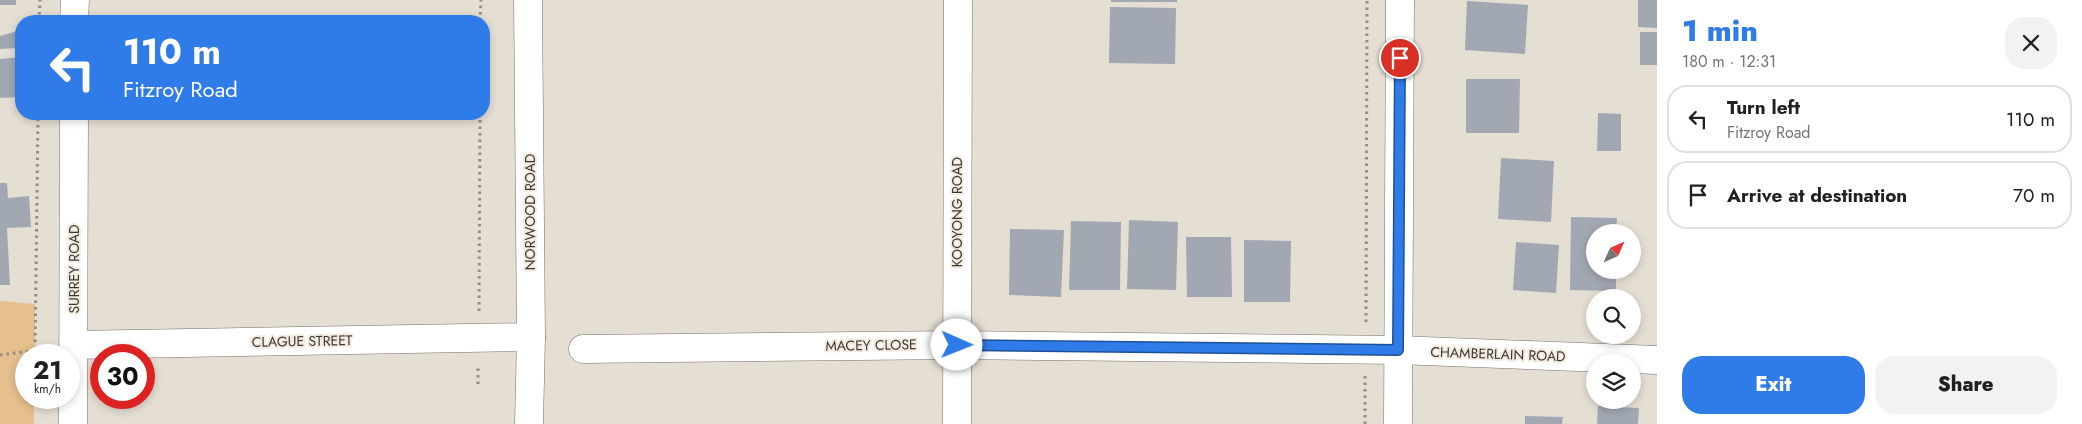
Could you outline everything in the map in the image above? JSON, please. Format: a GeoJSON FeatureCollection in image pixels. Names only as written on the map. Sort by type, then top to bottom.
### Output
{"type":"FeatureCollection","features":[{"type":"Feature","properties":{"kind":"street"},"geometry":{"type":"LineString","coordinates":[[74,0],[74,15]]}},
{"type":"Feature","properties":{"kind":"street","name":"NORWOOD ROAD"},"geometry":{"type":"LineString","coordinates":[[528,0],[531,337],[529,424]]}},
{"type":"Feature","properties":{"kind":"street","name":"KOOYONG ROAD"},"geometry":{"type":"LineString","coordinates":[[957,424],[958,0]]}},
{"type":"Feature","properties":{"kind":"street"},"geometry":{"type":"LineString","coordinates":[[1398,424],[1400,0]]}},
{"type":"Feature","properties":{"kind":"street","name":"SURREY ROAD"},"geometry":{"type":"LineString","coordinates":[[74,120],[74,344]]}},
{"type":"Feature","properties":{"kind":"street","name":"CLAGUE STREET"},"geometry":{"type":"LineString","coordinates":[[80,345],[531,337]]}},
{"type":"Feature","properties":{"kind":"street","name":"MACEY CLOSE"},"geometry":{"type":"LineString","coordinates":[[583,348],[957,345],[1398,350]]}},
{"type":"Feature","properties":{"kind":"street","name":"CHAMBERLAIN ROAD"},"geometry":{"type":"LineString","coordinates":[[1398,350],[1657,360]]}},
{"type":"Feature","properties":{"kind":"street","name":"SURREY ROAD"},"geometry":{"type":"LineString","coordinates":[[74,409],[74,424]]}},
{"type":"Feature","properties":{"kind":"path"},"geometry":{"type":"LineString","coordinates":[[39,15],[40,0]]}},
{"type":"Feature","properties":{"kind":"path"},"geometry":{"type":"LineString","coordinates":[[480,0],[480,15]]}},
{"type":"Feature","properties":{"kind":"path"},"geometry":{"type":"LineString","coordinates":[[1365,424],[1367,0]]}},
{"type":"Feature","properties":{"kind":"path"},"geometry":{"type":"LineString","coordinates":[[35,344],[38,120]]}},
{"type":"Feature","properties":{"kind":"path"},"geometry":{"type":"LineString","coordinates":[[478,384],[480,120]]}},
{"type":"Feature","properties":{"kind":"path"},"geometry":{"type":"LineString","coordinates":[[0,355],[15,353]]}},
{"type":"Feature","properties":{"kind":"shaded area"},"geometry":{"type":"Polygon","coordinates":[[[0,301],[35,304],[35,344],[15,344],[15,409],[34,409],[34,424],[0,424],[0,301]]]}},
{"type":"Feature","properties":{"kind":"building"},"geometry":{"type":"Polygon","coordinates":[[[0,0],[16,0],[16,5],[0,5],[0,0]]]}},
{"type":"Feature","properties":{"kind":"building"},"geometry":{"type":"Polygon","coordinates":[[[1111,0],[1177,0],[1177,2],[1111,2],[1111,0]]]}},
{"type":"Feature","properties":{"kind":"building"},"geometry":{"type":"Polygon","coordinates":[[[1638,0],[1657,0],[1657,28],[1638,27],[1638,0]]]}},
{"type":"Feature","properties":{"kind":"building"},"geometry":{"type":"Polygon","coordinates":[[[1467,1],[1528,5],[1525,54],[1465,50],[1467,1]]]}},
{"type":"Feature","properties":{"kind":"building"},"geometry":{"type":"Polygon","coordinates":[[[1110,7],[1176,8],[1175,64],[1109,63],[1110,7]]]}},
{"type":"Feature","properties":{"kind":"building"},"geometry":{"type":"Polygon","coordinates":[[[15,32],[15,48],[0,49],[0,36],[15,32]]]}},
{"type":"Feature","properties":{"kind":"building"},"geometry":{"type":"Polygon","coordinates":[[[1640,32],[1657,32],[1657,65],[1640,65],[1640,32]]]}},
{"type":"Feature","properties":{"kind":"building"},"geometry":{"type":"Polygon","coordinates":[[[15,58],[15,97],[0,98],[0,59],[15,58]]]}},
{"type":"Feature","properties":{"kind":"building"},"geometry":{"type":"Polygon","coordinates":[[[1466,79],[1520,79],[1519,133],[1466,133],[1466,79]]]}},
{"type":"Feature","properties":{"kind":"building"},"geometry":{"type":"Polygon","coordinates":[[[1598,113],[1621,114],[1621,151],[1597,151],[1598,113]]]}},
{"type":"Feature","properties":{"kind":"building"},"geometry":{"type":"Polygon","coordinates":[[[1501,158],[1554,161],[1551,222],[1498,219],[1501,158]]]}},
{"type":"Feature","properties":{"kind":"building"},"geometry":{"type":"Polygon","coordinates":[[[0,183],[7,183],[8,198],[29,196],[31,227],[7,228],[10,285],[0,285],[0,183]]]}},
{"type":"Feature","properties":{"kind":"building"},"geometry":{"type":"Polygon","coordinates":[[[1571,217],[1617,218],[1617,224],[1586,224],[1586,279],[1616,279],[1616,289],[1570,290],[1571,217]]]}},
{"type":"Feature","properties":{"kind":"building"},"geometry":{"type":"Polygon","coordinates":[[[1129,220],[1178,222],[1176,290],[1127,289],[1129,220]]]}},
{"type":"Feature","properties":{"kind":"building"},"geometry":{"type":"Polygon","coordinates":[[[1071,221],[1121,222],[1120,290],[1069,290],[1071,221]]]}},
{"type":"Feature","properties":{"kind":"building"},"geometry":{"type":"Polygon","coordinates":[[[1010,229],[1064,230],[1061,297],[1009,295],[1010,229]]]}},
{"type":"Feature","properties":{"kind":"building"},"geometry":{"type":"Polygon","coordinates":[[[1186,237],[1231,237],[1232,297],[1187,297],[1186,237]]]}},
{"type":"Feature","properties":{"kind":"building"},"geometry":{"type":"Polygon","coordinates":[[[1244,240],[1291,241],[1290,302],[1244,302],[1244,240]]]}},
{"type":"Feature","properties":{"kind":"building"},"geometry":{"type":"Polygon","coordinates":[[[1516,242],[1559,245],[1556,293],[1513,290],[1516,242]]]}},
{"type":"Feature","properties":{"kind":"building"},"geometry":{"type":"Polygon","coordinates":[[[1598,409],[1639,409],[1638,424],[1597,424],[1598,409]]]}},
{"type":"Feature","properties":{"kind":"building"},"geometry":{"type":"Polygon","coordinates":[[[1525,416],[1563,417],[1562,424],[1525,424],[1525,416]]]}},
{"type":"Feature","properties":{"kind":"route"},"geometry":{"type":"LineString","coordinates":[[957,345],[1398,350],[1400,58]]}}]}
